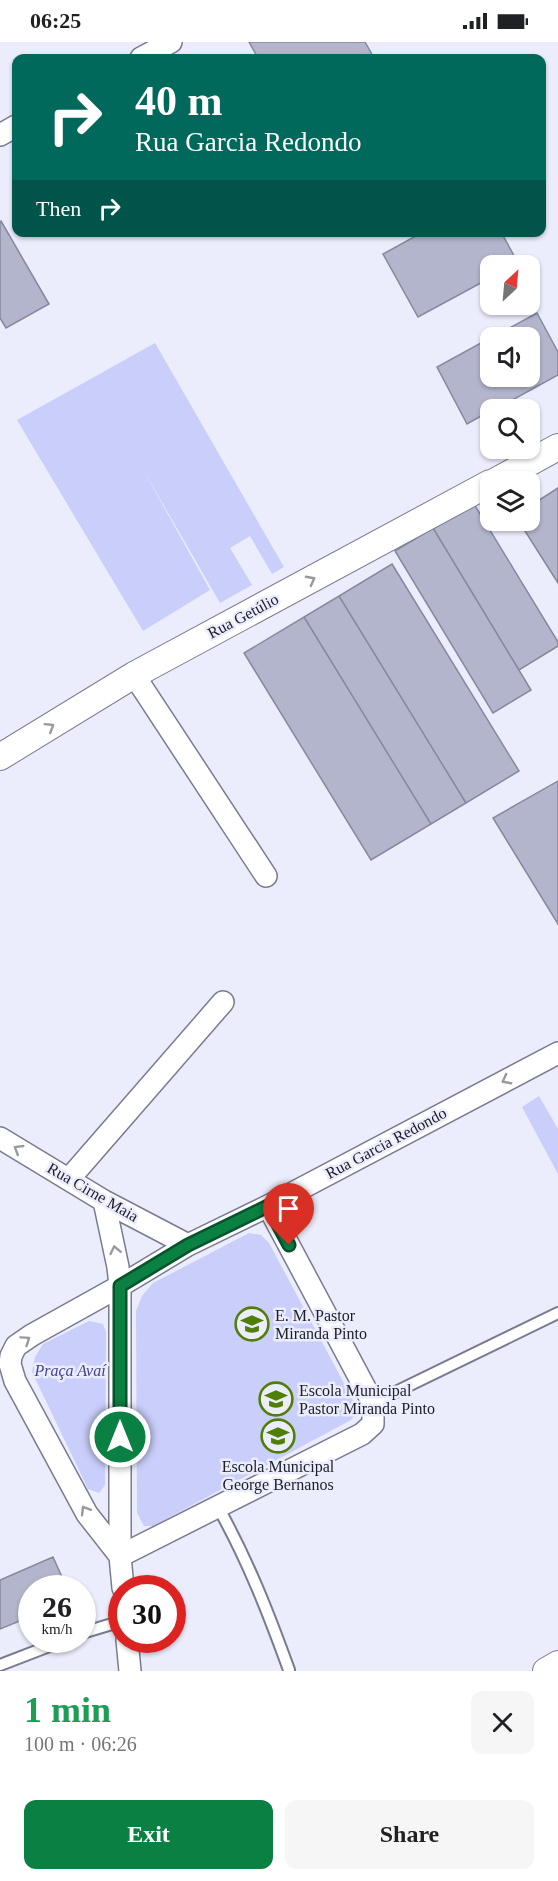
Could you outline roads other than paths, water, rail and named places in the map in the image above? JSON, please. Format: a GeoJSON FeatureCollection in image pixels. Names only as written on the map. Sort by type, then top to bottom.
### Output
{"type":"FeatureCollection","features":[{"type":"Feature","properties":{"kind":"street"},"geometry":{"type":"LineString","coordinates":[[148,54],[171,42]]}},
{"type":"Feature","properties":{"kind":"street","name":"Rua Getúlio"},"geometry":{"type":"LineString","coordinates":[[513,471],[558,447]]}},
{"type":"Feature","properties":{"kind":"street","name":"Rua Getúlio"},"geometry":{"type":"LineString","coordinates":[[0,757],[134,675],[480,488]]}},
{"type":"Feature","properties":{"kind":"street"},"geometry":{"type":"LineString","coordinates":[[134,675],[266,876]]}},
{"type":"Feature","properties":{"kind":"street"},"geometry":{"type":"LineString","coordinates":[[69,1179],[224,1002]]}},
{"type":"Feature","properties":{"kind":"street","name":"Rua Garcia Redondo"},"geometry":{"type":"LineString","coordinates":[[120,1286],[188,1245],[268,1206],[558,1053]]}},
{"type":"Feature","properties":{"kind":"street","name":"Rua Cirne Maia"},"geometry":{"type":"LineString","coordinates":[[0,1138],[105,1201],[188,1245]]}},
{"type":"Feature","properties":{"kind":"street"},"geometry":{"type":"LineString","coordinates":[[105,1201],[120,1286],[122,1575]]}},
{"type":"Feature","properties":{"kind":"street"},"geometry":{"type":"LineString","coordinates":[[120,1556],[362,1434],[373,1424],[373,1403],[268,1206]]}},
{"type":"Feature","properties":{"kind":"street"},"geometry":{"type":"LineString","coordinates":[[120,1286],[16,1346],[10,1364],[15,1381],[87,1514],[120,1556]]}},
{"type":"Feature","properties":{"kind":"street"},"geometry":{"type":"LineString","coordinates":[[129,1653],[130,1671]]}},
{"type":"Feature","properties":{"kind":"street"},"geometry":{"type":"LineString","coordinates":[[546,1671],[558,1664]]}},
{"type":"Feature","properties":{"kind":"lane"},"geometry":{"type":"LineString","coordinates":[[373,1403],[558,1312]]}},
{"type":"Feature","properties":{"kind":"lane"},"geometry":{"type":"LineString","coordinates":[[218,1507],[266,1605],[289,1670]]}},
{"type":"Feature","properties":{"kind":"lane"},"geometry":{"type":"LineString","coordinates":[[0,1665],[31,1653]]}},
{"type":"Feature","properties":{"kind":"place","name":"E. M. Pastor Miranda Pinto"},"geometry":{"type":"Point","coordinates":[252,1324]}},
{"type":"Feature","properties":{"kind":"place","name":"Escola Municipal Pastor Miranda Pinto"},"geometry":{"type":"Point","coordinates":[276,1399]}},
{"type":"Feature","properties":{"kind":"place","name":"Escola Municipal George Bernanos"},"geometry":{"type":"Point","coordinates":[278,1436]}},
{"type":"Feature","properties":{"kind":"park label","name":"Praça Avaí"},"geometry":{"type":"Point","coordinates":[70,1370]}}]}
